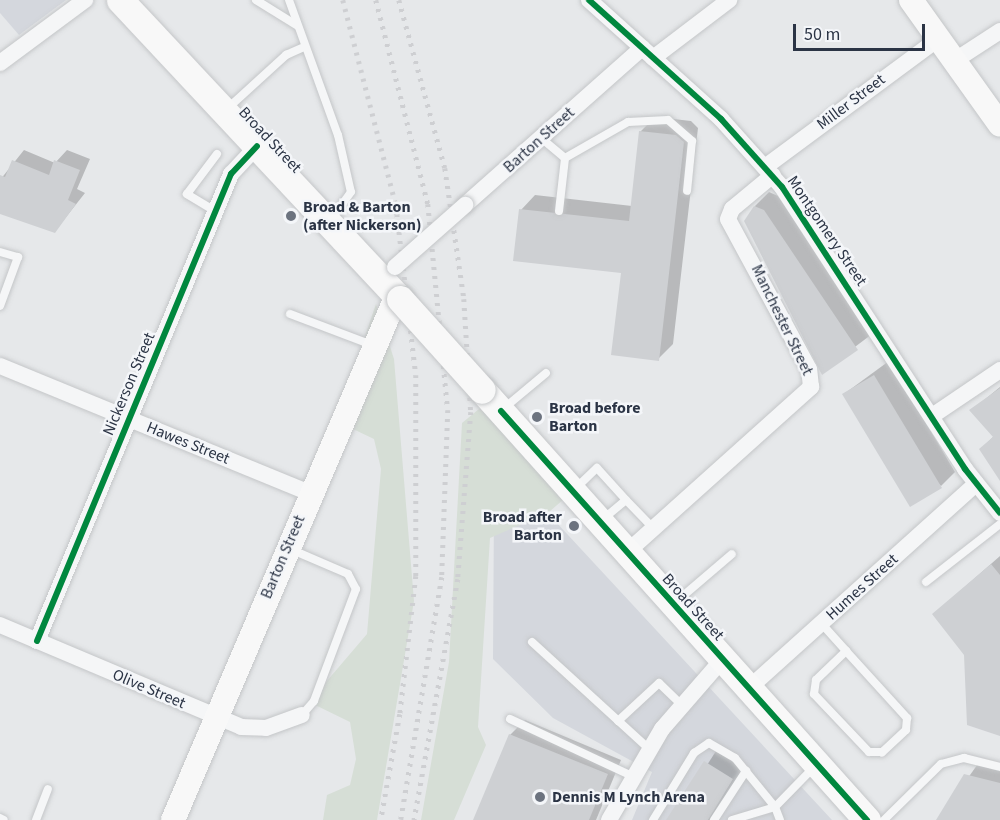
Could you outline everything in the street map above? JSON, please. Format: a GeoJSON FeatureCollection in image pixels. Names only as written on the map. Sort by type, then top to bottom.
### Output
{"type":"FeatureCollection","features":[{"type":"Feature","properties":{"kind":"main road","name":"Broad Street"},"geometry":{"type":"LineString","coordinates":[[120,0],[328,222],[393,285],[599,523],[867,820]]}},
{"type":"Feature","properties":{"kind":"main road"},"geometry":{"type":"LineString","coordinates":[[911,0],[1000,125]]}},
{"type":"Feature","properties":{"kind":"main road","name":"Barton Street"},"geometry":{"type":"LineString","coordinates":[[173,820],[372,345],[393,285]]}},
{"type":"Feature","properties":{"kind":"street"},"geometry":{"type":"LineString","coordinates":[[0,63],[85,0]]}},
{"type":"Feature","properties":{"kind":"street","name":"Montgomery Street"},"geometry":{"type":"LineString","coordinates":[[589,0],[769,171],[976,484],[1000,513]]}},
{"type":"Feature","properties":{"kind":"street","name":"Barton Street"},"geometry":{"type":"LineString","coordinates":[[393,285],[465,205],[541,138],[647,53],[729,0]]}},
{"type":"Feature","properties":{"kind":"street"},"geometry":{"type":"LineString","coordinates":[[954,61],[999,35]]}},
{"type":"Feature","properties":{"kind":"street","name":"Miller Street"},"geometry":{"type":"LineString","coordinates":[[769,171],[938,39]]}},
{"type":"Feature","properties":{"kind":"street","name":"Nickerson Street"},"geometry":{"type":"LineString","coordinates":[[37,641],[215,211],[236,165],[257,146]]}},
{"type":"Feature","properties":{"kind":"street","name":"Manchester Street"},"geometry":{"type":"LineString","coordinates":[[626,553],[811,387],[809,369],[728,219],[732,208],[769,171]]}},
{"type":"Feature","properties":{"kind":"street","name":"Hawes Street"},"geometry":{"type":"LineString","coordinates":[[0,366],[309,493]]}},
{"type":"Feature","properties":{"kind":"street"},"geometry":{"type":"LineString","coordinates":[[932,416],[1000,370]]}},
{"type":"Feature","properties":{"kind":"street","name":"Humes Street"},"geometry":{"type":"LineString","coordinates":[[748,689],[976,484]]}},
{"type":"Feature","properties":{"kind":"street","name":"Olive Street"},"geometry":{"type":"LineString","coordinates":[[0,625],[216,718],[266,728],[302,715]]}},
{"type":"Feature","properties":{"kind":"street"},"geometry":{"type":"LineString","coordinates":[[609,820],[649,749],[681,704],[722,660]]}},
{"type":"Feature","properties":{"kind":"lane"},"geometry":{"type":"LineString","coordinates":[[256,0],[298,26]]}},
{"type":"Feature","properties":{"kind":"lane"},"geometry":{"type":"LineString","coordinates":[[289,0],[304,47],[335,124],[351,192],[328,222]]}},
{"type":"Feature","properties":{"kind":"lane"},"geometry":{"type":"LineString","coordinates":[[224,112],[286,55],[304,47]]}},
{"type":"Feature","properties":{"kind":"lane"},"geometry":{"type":"LineString","coordinates":[[565,158],[628,122],[668,120],[692,141],[687,191]]}},
{"type":"Feature","properties":{"kind":"lane"},"geometry":{"type":"LineString","coordinates":[[541,138],[565,158]]}},
{"type":"Feature","properties":{"kind":"lane"},"geometry":{"type":"LineString","coordinates":[[215,211],[187,194],[217,154]]}},
{"type":"Feature","properties":{"kind":"lane"},"geometry":{"type":"LineString","coordinates":[[560,211],[565,158]]}},
{"type":"Feature","properties":{"kind":"lane"},"geometry":{"type":"LineString","coordinates":[[0,252],[18,257],[0,306]]}},
{"type":"Feature","properties":{"kind":"lane"},"geometry":{"type":"LineString","coordinates":[[290,314],[372,345]]}},
{"type":"Feature","properties":{"kind":"lane"},"geometry":{"type":"LineString","coordinates":[[501,411],[546,373]]}},
{"type":"Feature","properties":{"kind":"lane"},"geometry":{"type":"LineString","coordinates":[[572,492],[597,468],[654,529]]}},
{"type":"Feature","properties":{"kind":"lane"},"geometry":{"type":"LineString","coordinates":[[599,523],[626,500]]}},
{"type":"Feature","properties":{"kind":"lane"},"geometry":{"type":"LineString","coordinates":[[926,582],[1000,524]]}},
{"type":"Feature","properties":{"kind":"lane"},"geometry":{"type":"LineString","coordinates":[[286,548],[348,574],[355,595],[314,700],[302,715]]}},
{"type":"Feature","properties":{"kind":"lane"},"geometry":{"type":"LineString","coordinates":[[672,605],[732,554]]}},
{"type":"Feature","properties":{"kind":"lane"},"geometry":{"type":"LineString","coordinates":[[821,623],[907,718],[906,730],[882,752],[869,752],[814,694],[816,680],[846,651]]}},
{"type":"Feature","properties":{"kind":"lane"},"geometry":{"type":"LineString","coordinates":[[532,642],[649,749]]}},
{"type":"Feature","properties":{"kind":"lane"},"geometry":{"type":"LineString","coordinates":[[618,721],[659,683],[681,704]]}},
{"type":"Feature","properties":{"kind":"lane"},"geometry":{"type":"LineString","coordinates":[[510,719],[632,776]]}},
{"type":"Feature","properties":{"kind":"lane"},"geometry":{"type":"LineString","coordinates":[[653,820],[694,753],[709,742],[746,771],[775,807],[780,820]]}},
{"type":"Feature","properties":{"kind":"lane"},"geometry":{"type":"LineString","coordinates":[[884,820],[940,764],[964,758],[1000,767]]}},
{"type":"Feature","properties":{"kind":"lane"},"geometry":{"type":"LineString","coordinates":[[732,820],[775,807],[817,765]]}},
{"type":"Feature","properties":{"kind":"lane"},"geometry":{"type":"LineString","coordinates":[[714,820],[746,771]]}},
{"type":"Feature","properties":{"kind":"lane"},"geometry":{"type":"LineString","coordinates":[[36,820],[48,789]]}},
{"type":"Feature","properties":{"kind":"lane"},"geometry":{"type":"LineString","coordinates":[[0,818],[4,820]]}},
{"type":"Feature","properties":{"kind":"shaded area"},"geometry":{"type":"Polygon","coordinates":[[[0,0],[66,0],[19,35],[0,13],[0,0]]]}},
{"type":"Feature","properties":{"kind":"shaded area"},"geometry":{"type":"Polygon","coordinates":[[[376,304],[394,359],[414,601],[377,820],[323,820],[327,795],[350,785],[356,759],[350,722],[309,702],[367,634],[381,469],[374,439],[336,421],[376,304]]]}},
{"type":"Feature","properties":{"kind":"shaded area"},"geometry":{"type":"Polygon","coordinates":[[[490,400],[572,492],[549,512],[490,538],[478,727],[486,745],[454,820],[421,820],[449,662],[462,423],[490,400]]]}},
{"type":"Feature","properties":{"kind":"shaded area"},"geometry":{"type":"Polygon","coordinates":[[[518,481],[832,820],[632,820],[652,772],[553,718],[493,659],[494,505],[518,481]]]}},
{"type":"Feature","properties":{"kind":"building"},"geometry":{"type":"Polygon","coordinates":[[[639,131],[676,135],[684,142],[659,361],[611,355],[621,273],[513,261],[519,209],[629,221],[639,131]]]}},
{"type":"Feature","properties":{"kind":"building"},"geometry":{"type":"Polygon","coordinates":[[[12,160],[49,175],[54,160],[80,170],[68,200],[76,204],[55,233],[0,214],[0,175],[5,177],[12,160]]]}},
{"type":"Feature","properties":{"kind":"building"},"geometry":{"type":"Polygon","coordinates":[[[754,206],[764,210],[858,350],[822,375],[744,221],[754,206]]]}},
{"type":"Feature","properties":{"kind":"building"},"geometry":{"type":"Polygon","coordinates":[[[874,375],[942,488],[910,507],[842,394],[874,375]]]}},
{"type":"Feature","properties":{"kind":"building"},"geometry":{"type":"Polygon","coordinates":[[[1000,388],[1000,481],[979,449],[993,437],[969,410],[1000,388]]]}},
{"type":"Feature","properties":{"kind":"building"},"geometry":{"type":"Polygon","coordinates":[[[991,564],[1000,575],[1000,736],[967,725],[964,655],[932,614],[991,564]]]}},
{"type":"Feature","properties":{"kind":"building","name":"Dennis M Lynch Arena"},"geometry":{"type":"Polygon","coordinates":[[[509,734],[608,774],[589,820],[473,820],[509,734]]]}},
{"type":"Feature","properties":{"kind":"building"},"geometry":{"type":"Polygon","coordinates":[[[704,761],[733,779],[708,820],[666,820],[704,761]]]}},
{"type":"Feature","properties":{"kind":"building"},"geometry":{"type":"Polygon","coordinates":[[[964,774],[1000,783],[1000,820],[936,820],[964,774]]]}},
{"type":"Feature","properties":{"kind":"railway"},"geometry":{"type":"LineString","coordinates":[[343,0],[396,205],[416,375],[416,576],[400,714],[381,820]]}},
{"type":"Feature","properties":{"kind":"railway"},"geometry":{"type":"LineString","coordinates":[[376,0],[428,204],[448,410],[442,577],[401,820]]}},
{"type":"Feature","properties":{"kind":"railway"},"geometry":{"type":"LineString","coordinates":[[399,0],[445,168],[464,299],[471,412],[458,579],[414,820]]}},
{"type":"Feature","properties":{"kind":"cycle path"},"geometry":{"type":"LineString","coordinates":[[589,0],[721,119],[782,187],[965,469],[1000,513]]}},
{"type":"Feature","properties":{"kind":"cycle path"},"geometry":{"type":"LineString","coordinates":[[37,641],[231,174],[257,146]]}},
{"type":"Feature","properties":{"kind":"cycle path"},"geometry":{"type":"LineString","coordinates":[[501,411],[867,820]]}},
{"type":"Feature","properties":{"kind":"place","name":"Broad & Barton (after Nickerson)"},"geometry":{"type":"Point","coordinates":[291,216]}},
{"type":"Feature","properties":{"kind":"place","name":"Broad before Barton"},"geometry":{"type":"Point","coordinates":[537,417]}},
{"type":"Feature","properties":{"kind":"place","name":"Broad after Barton"},"geometry":{"type":"Point","coordinates":[574,526]}},
{"type":"Feature","properties":{"kind":"place","name":"Dennis M Lynch Arena"},"geometry":{"type":"Point","coordinates":[540,797]}}]}
